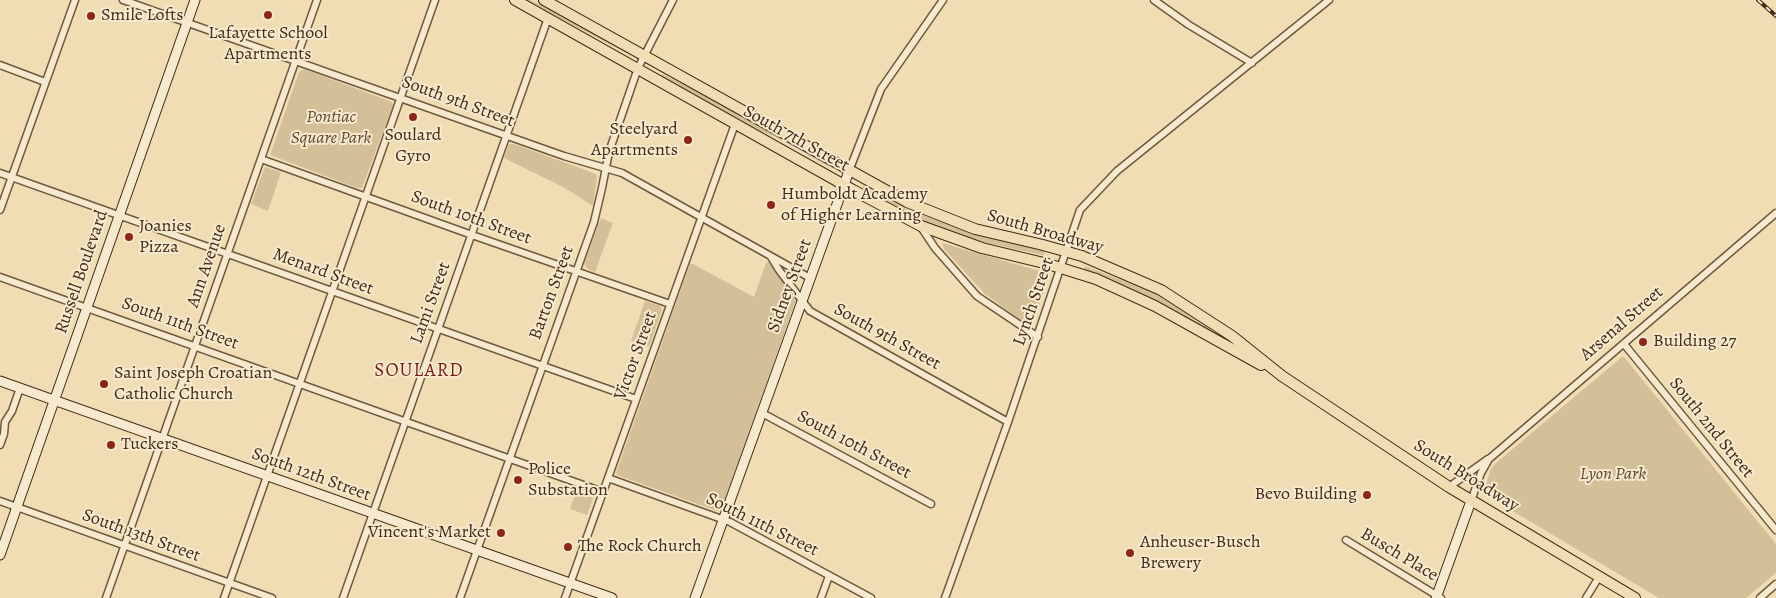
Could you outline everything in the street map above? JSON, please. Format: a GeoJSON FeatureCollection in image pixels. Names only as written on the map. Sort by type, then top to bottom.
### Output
{"type":"FeatureCollection","features":[{"type":"Feature","properties":{"kind":"main road","name":"South 7th Street"},"geometry":{"type":"LineString","coordinates":[[514,0],[921,226]]}},
{"type":"Feature","properties":{"kind":"main road","name":"South 7th Street"},"geometry":{"type":"LineString","coordinates":[[544,0],[893,195]]}},
{"type":"Feature","properties":{"kind":"main road","name":"South Broadway"},"geometry":{"type":"LineString","coordinates":[[893,195],[920,208],[975,229],[1067,251],[1122,272],[1161,290],[1229,334],[1282,376],[1449,487],[1635,598]]}},
{"type":"Feature","properties":{"kind":"main road","name":"South Broadway"},"geometry":{"type":"LineString","coordinates":[[921,226],[982,248],[1096,279],[1131,294],[1282,376]]}},
{"type":"Feature","properties":{"kind":"street"},"geometry":{"type":"LineString","coordinates":[[0,210],[75,0]]}},
{"type":"Feature","properties":{"kind":"street","name":"South 9th Street"},"geometry":{"type":"LineString","coordinates":[[123,0],[564,156],[622,173],[810,278]]}},
{"type":"Feature","properties":{"kind":"street","name":"Russell Boulevard"},"geometry":{"type":"LineString","coordinates":[[0,555],[196,0]]}},
{"type":"Feature","properties":{"kind":"street","name":"Ann Avenue"},"geometry":{"type":"LineString","coordinates":[[106,598],[317,0]]}},
{"type":"Feature","properties":{"kind":"street"},"geometry":{"type":"LineString","coordinates":[[224,598],[435,0]]}},
{"type":"Feature","properties":{"kind":"street","name":"Barton Street"},"geometry":{"type":"LineString","coordinates":[[460,598],[597,212],[609,152],[638,68],[673,0]]}},
{"type":"Feature","properties":{"kind":"street","name":"Sidney Street"},"geometry":{"type":"LineString","coordinates":[[695,598],[844,184],[881,89],[944,0]]}},
{"type":"Feature","properties":{"kind":"street"},"geometry":{"type":"LineString","coordinates":[[1154,0],[1189,25],[1252,63]]}},
{"type":"Feature","properties":{"kind":"street","name":"Lynch Street"},"geometry":{"type":"LineString","coordinates":[[945,598],[1038,337],[1080,210],[1117,171],[1329,0]]}},
{"type":"Feature","properties":{"kind":"street","name":"Lami Street"},"geometry":{"type":"LineString","coordinates":[[343,598],[548,18]]}},
{"type":"Feature","properties":{"kind":"street"},"geometry":{"type":"LineString","coordinates":[[0,65],[45,82]]}},
{"type":"Feature","properties":{"kind":"street","name":"Victor Street"},"geometry":{"type":"LineString","coordinates":[[565,598],[735,124]]}},
{"type":"Feature","properties":{"kind":"street","name":"South 10th Street"},"geometry":{"type":"LineString","coordinates":[[261,159],[670,304]]}},
{"type":"Feature","properties":{"kind":"street","name":"Menard Street"},"geometry":{"type":"LineString","coordinates":[[0,173],[636,400]]}},
{"type":"Feature","properties":{"kind":"street","name":"Arsenal Street"},"geometry":{"type":"LineString","coordinates":[[1449,487],[1489,459],[1776,213]]}},
{"type":"Feature","properties":{"kind":"street","name":"South 7th Street"},"geometry":{"type":"LineString","coordinates":[[921,226],[935,248],[977,296],[1038,337]]}},
{"type":"Feature","properties":{"kind":"street","name":"South 9th Street"},"geometry":{"type":"LineString","coordinates":[[770,256],[802,302],[815,314],[1008,422]]}},
{"type":"Feature","properties":{"kind":"street","name":"South 11th Street"},"geometry":{"type":"LineString","coordinates":[[0,277],[603,492]]}},
{"type":"Feature","properties":{"kind":"street","name":"South 2nd Street"},"geometry":{"type":"LineString","coordinates":[[1624,344],[1776,530]]}},
{"type":"Feature","properties":{"kind":"street","name":"South 12th Street"},"geometry":{"type":"LineString","coordinates":[[0,381],[612,598]]}},
{"type":"Feature","properties":{"kind":"street"},"geometry":{"type":"LineString","coordinates":[[0,445],[4,434],[5,422],[12,411],[20,388]]}},
{"type":"Feature","properties":{"kind":"street","name":"South 10th Street"},"geometry":{"type":"LineString","coordinates":[[762,413],[931,504]]}},
{"type":"Feature","properties":{"kind":"street","name":"Arsenal Street"},"geometry":{"type":"LineString","coordinates":[[1438,597],[1471,500],[1481,473],[1489,459]]}},
{"type":"Feature","properties":{"kind":"street","name":"South 11th Street"},"geometry":{"type":"LineString","coordinates":[[608,478],[724,519],[871,598]]}},
{"type":"Feature","properties":{"kind":"street","name":"South 13th Street"},"geometry":{"type":"LineString","coordinates":[[0,502],[272,598]]}},
{"type":"Feature","properties":{"kind":"street","name":"Busch Place"},"geometry":{"type":"LineString","coordinates":[[1346,540],[1438,597]]}},
{"type":"Feature","properties":{"kind":"street"},"geometry":{"type":"LineString","coordinates":[[821,598],[829,576]]}},
{"type":"Feature","properties":{"kind":"street"},"geometry":{"type":"LineString","coordinates":[[1586,598],[1599,577]]}},
{"type":"Feature","properties":{"kind":"street"},"geometry":{"type":"LineString","coordinates":[[1760,598],[1776,584]]}},
{"type":"Feature","properties":{"kind":"green space"},"geometry":{"type":"Polygon","coordinates":[[[524,0],[530,0],[576,22],[626,51],[625,52],[524,0]]]}},
{"type":"Feature","properties":{"kind":"green space","name":"Pontiac Square Park"},"geometry":{"type":"Polygon","coordinates":[[[304,69],[392,102],[393,105],[362,188],[357,188],[270,155],[299,72],[304,69]]]}},
{"type":"Feature","properties":{"kind":"green space"},"geometry":{"type":"Polygon","coordinates":[[[662,74],[715,100],[830,166],[780,139],[751,127],[661,77],[662,74]]]}},
{"type":"Feature","properties":{"kind":"green space"},"geometry":{"type":"Polygon","coordinates":[[[509,144],[514,144],[596,174],[593,206],[565,188],[504,158],[509,144]]]}},
{"type":"Feature","properties":{"kind":"green space"},"geometry":{"type":"Polygon","coordinates":[[[265,167],[281,172],[268,211],[251,204],[265,167]]]}},
{"type":"Feature","properties":{"kind":"green space"},"geometry":{"type":"Polygon","coordinates":[[[863,186],[915,213],[1044,250],[1045,254],[1042,255],[966,238],[926,223],[862,189],[863,186]]]}},
{"type":"Feature","properties":{"kind":"green space"},"geometry":{"type":"Polygon","coordinates":[[[601,218],[613,223],[595,272],[588,269],[584,264],[601,218]]]}},
{"type":"Feature","properties":{"kind":"green space"},"geometry":{"type":"Polygon","coordinates":[[[942,243],[1050,274],[1034,320],[1029,324],[1023,322],[984,293],[944,249],[942,243]]]}},
{"type":"Feature","properties":{"kind":"green space"},"geometry":{"type":"Polygon","coordinates":[[[769,262],[796,300],[721,510],[717,511],[617,475],[616,473],[690,264],[754,297],[766,263],[769,262]]]}},
{"type":"Feature","properties":{"kind":"green space"},"geometry":{"type":"Polygon","coordinates":[[[1085,266],[1158,294],[1211,327],[1207,332],[1153,301],[1117,283],[1084,270],[1085,266]]]}},
{"type":"Feature","properties":{"kind":"green space"},"geometry":{"type":"Polygon","coordinates":[[[645,301],[660,306],[662,310],[649,347],[631,341],[645,301]]]}},
{"type":"Feature","properties":{"kind":"green space","name":"Lyon Park"},"geometry":{"type":"Polygon","coordinates":[[[1624,357],[1776,544],[1776,573],[1746,598],[1659,598],[1489,497],[1485,488],[1491,469],[1496,463],[1624,357]]]}},
{"type":"Feature","properties":{"kind":"green space"},"geometry":{"type":"Polygon","coordinates":[[[576,492],[593,498],[587,515],[570,509],[576,492]]]}},
{"type":"Feature","properties":{"kind":"railway"},"geometry":{"type":"LineString","coordinates":[[1758,0],[1776,16]]}},
{"type":"Feature","properties":{"kind":"place","name":"Lafayette School Apartments"},"geometry":{"type":"Point","coordinates":[268,15]}},
{"type":"Feature","properties":{"kind":"place","name":"Smile Lofts"},"geometry":{"type":"Point","coordinates":[91,16]}},
{"type":"Feature","properties":{"kind":"place","name":"Soulard Gyro"},"geometry":{"type":"Point","coordinates":[413,117]}},
{"type":"Feature","properties":{"kind":"place","name":"Steelyard Apartments"},"geometry":{"type":"Point","coordinates":[688,140]}},
{"type":"Feature","properties":{"kind":"place","name":"Humboldt Academy of Higher Learning"},"geometry":{"type":"Point","coordinates":[771,205]}},
{"type":"Feature","properties":{"kind":"place","name":"Joanies Pizza"},"geometry":{"type":"Point","coordinates":[129,237]}},
{"type":"Feature","properties":{"kind":"place","name":"Building 27"},"geometry":{"type":"Point","coordinates":[1643,342]}},
{"type":"Feature","properties":{"kind":"place","name":"Saint Joseph Croatian Catholic Church"},"geometry":{"type":"Point","coordinates":[104,384]}},
{"type":"Feature","properties":{"kind":"place","name":"Tuckers"},"geometry":{"type":"Point","coordinates":[111,445]}},
{"type":"Feature","properties":{"kind":"place","name":"Police Substation"},"geometry":{"type":"Point","coordinates":[518,480]}},
{"type":"Feature","properties":{"kind":"place","name":"Bevo Building"},"geometry":{"type":"Point","coordinates":[1367,495]}},
{"type":"Feature","properties":{"kind":"place","name":"Vincent's Market"},"geometry":{"type":"Point","coordinates":[501,533]}},
{"type":"Feature","properties":{"kind":"place","name":"The Rock Church"},"geometry":{"type":"Point","coordinates":[568,547]}},
{"type":"Feature","properties":{"kind":"place","name":"Anheuser-Busch Brewery"},"geometry":{"type":"Point","coordinates":[1130,553]}},
{"type":"Feature","properties":{"kind":"district","name":"SOULARD"},"geometry":{"type":"Point","coordinates":[419,371]}}]}
